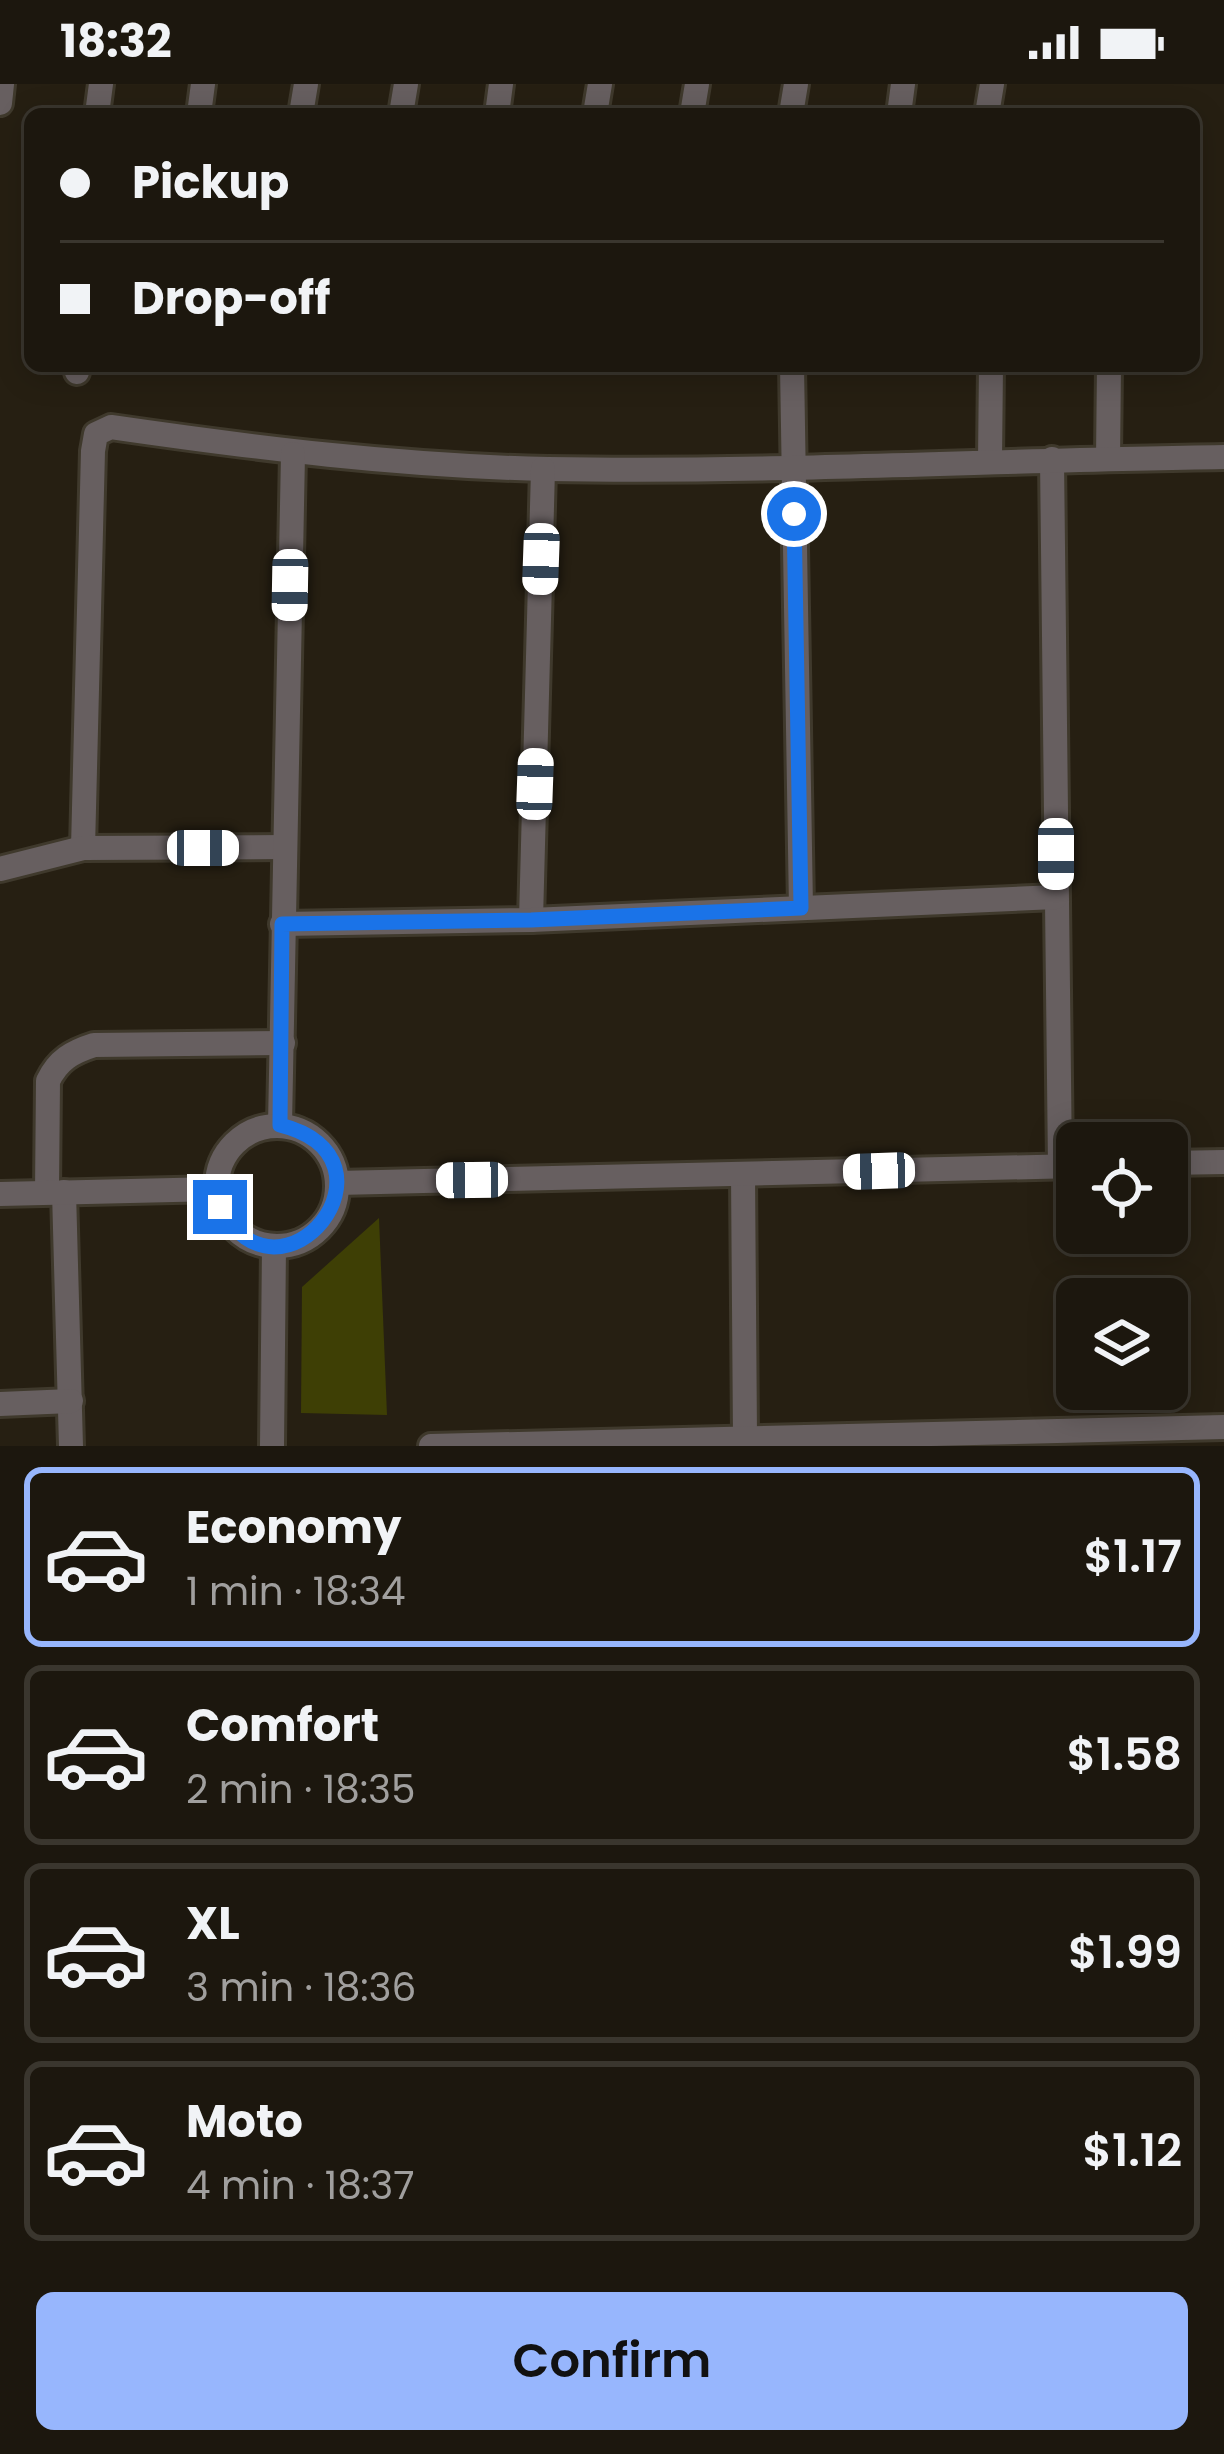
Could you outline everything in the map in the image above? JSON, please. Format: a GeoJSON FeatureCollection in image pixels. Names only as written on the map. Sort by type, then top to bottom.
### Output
{"type":"FeatureCollection","features":[{"type":"Feature","properties":{"kind":"street"},"geometry":{"type":"LineString","coordinates":[[0,103],[2,84]]}},
{"type":"Feature","properties":{"kind":"street"},"geometry":{"type":"LineString","coordinates":[[792,372],[801,908]]}},
{"type":"Feature","properties":{"kind":"street"},"geometry":{"type":"LineString","coordinates":[[989,460],[991,372]]}},
{"type":"Feature","properties":{"kind":"street"},"geometry":{"type":"LineString","coordinates":[[1108,459],[1109,372]]}},
{"type":"Feature","properties":{"kind":"street"},"geometry":{"type":"LineString","coordinates":[[83,848],[96,434],[111,427],[293,454],[543,469],[793,470],[989,460],[1224,457]]}},
{"type":"Feature","properties":{"kind":"street"},"geometry":{"type":"LineString","coordinates":[[280,1125],[293,454]]}},
{"type":"Feature","properties":{"kind":"street"},"geometry":{"type":"LineString","coordinates":[[1052,459],[1056,897],[1067,1122]]}},
{"type":"Feature","properties":{"kind":"street"},"geometry":{"type":"LineString","coordinates":[[531,920],[543,469]]}},
{"type":"Feature","properties":{"kind":"street"},"geometry":{"type":"LineString","coordinates":[[0,869],[83,848],[284,847]]}},
{"type":"Feature","properties":{"kind":"street"},"geometry":{"type":"LineString","coordinates":[[282,924],[531,920],[1056,897]]}},
{"type":"Feature","properties":{"kind":"street"},"geometry":{"type":"LineString","coordinates":[[71,1446],[48,1081],[56,1065],[94,1045],[283,1043]]}},
{"type":"Feature","properties":{"kind":"street"},"geometry":{"type":"LineString","coordinates":[[280,1125],[302,1130],[320,1143],[332,1162],[337,1183],[335,1203],[326,1221],[294,1244],[274,1246],[241,1234],[229,1222],[217,1189],[227,1151],[260,1127],[280,1125]]}},
{"type":"Feature","properties":{"kind":"street"},"geometry":{"type":"LineString","coordinates":[[1188,1163],[1224,1162]]}},
{"type":"Feature","properties":{"kind":"street"},"geometry":{"type":"LineString","coordinates":[[337,1183],[1056,1166]]}},
{"type":"Feature","properties":{"kind":"street"},"geometry":{"type":"LineString","coordinates":[[743,1174],[745,1437]]}},
{"type":"Feature","properties":{"kind":"street"},"geometry":{"type":"LineString","coordinates":[[0,1194],[217,1189]]}},
{"type":"Feature","properties":{"kind":"street"},"geometry":{"type":"LineString","coordinates":[[272,1446],[274,1246]]}},
{"type":"Feature","properties":{"kind":"street"},"geometry":{"type":"LineString","coordinates":[[0,1404],[71,1401]]}},
{"type":"Feature","properties":{"kind":"street"},"geometry":{"type":"LineString","coordinates":[[431,1446],[745,1437],[1040,1438],[1224,1427]]}},
{"type":"Feature","properties":{"kind":"shaded area"},"geometry":{"type":"Polygon","coordinates":[[[379,1218],[387,1415],[301,1413],[302,1287],[379,1218]]]}},
{"type":"Feature","properties":{"kind":"route"},"geometry":{"type":"LineString","coordinates":[[220,1207],[241,1234],[274,1246],[294,1244],[312,1235],[335,1203],[332,1162],[320,1143],[302,1130],[280,1125],[282,924],[531,920],[801,908],[794,514]]}}]}
